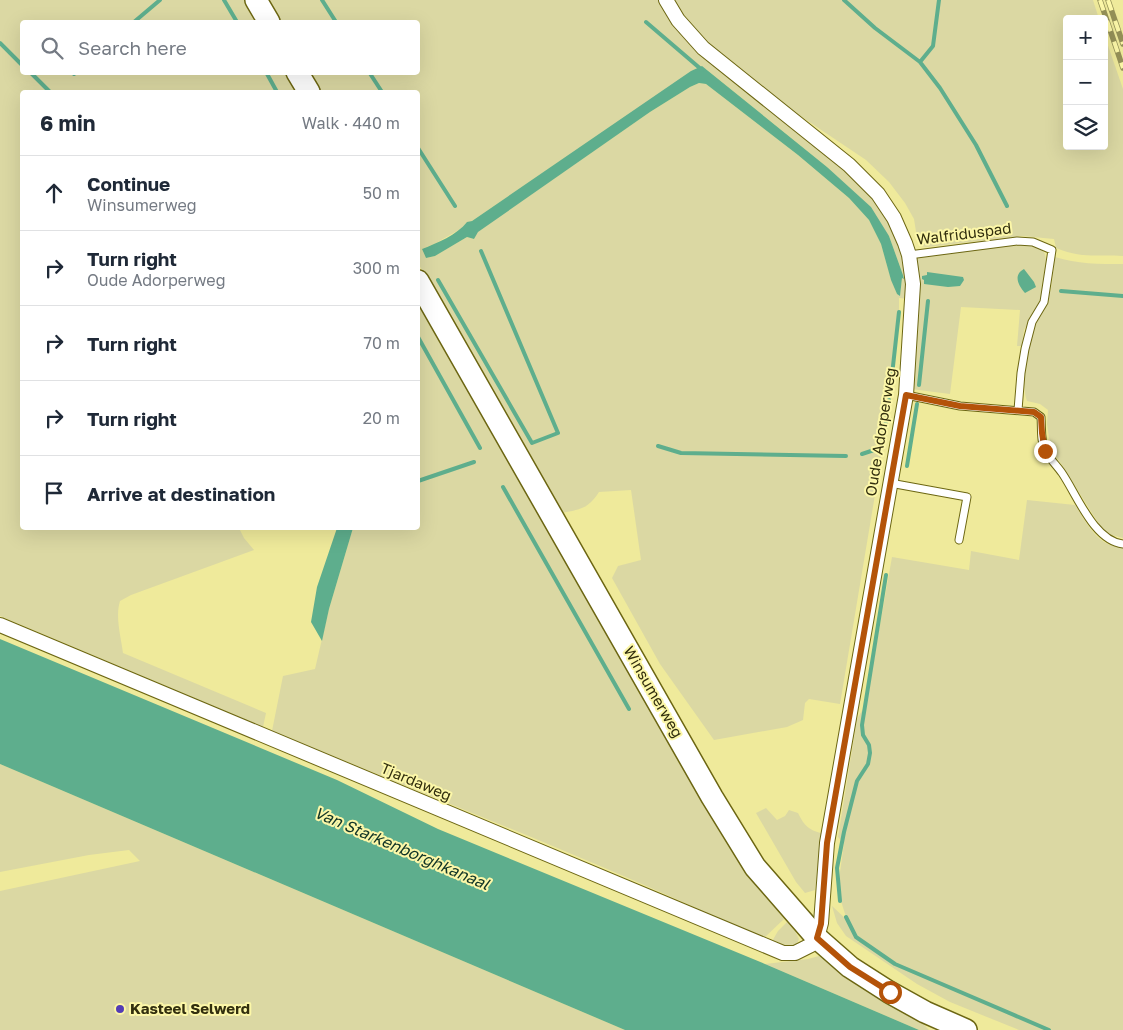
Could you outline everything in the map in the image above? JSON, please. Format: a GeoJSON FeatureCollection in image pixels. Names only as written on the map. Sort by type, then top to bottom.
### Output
{"type":"FeatureCollection","features":[{"type":"Feature","properties":{"kind":"main road"},"geometry":{"type":"LineString","coordinates":[[256,0],[268,20]]}},
{"type":"Feature","properties":{"kind":"main road"},"geometry":{"type":"LineString","coordinates":[[299,75],[308,90]]}},
{"type":"Feature","properties":{"kind":"main road","name":"Winsumerweg"},"geometry":{"type":"LineString","coordinates":[[420,286],[712,797],[755,867],[817,938],[850,967],[925,1012],[966,1030]]}},
{"type":"Feature","properties":{"kind":"street","name":"Oude Adorperweg"},"geometry":{"type":"LineString","coordinates":[[666,0],[678,20],[704,48],[849,164],[868,183],[887,206],[900,231],[909,255],[913,284],[906,395],[827,843],[821,924],[817,938]]}},
{"type":"Feature","properties":{"kind":"street","name":"Tjardaweg"},"geometry":{"type":"LineString","coordinates":[[0,625],[782,953],[802,951],[817,938]]}},
{"type":"Feature","properties":{"kind":"lane","name":"Walfriduspad"},"geometry":{"type":"LineString","coordinates":[[909,255],[1017,241],[1033,242],[1052,250],[1044,302],[1032,322],[1025,349],[1018,410]]}},
{"type":"Feature","properties":{"kind":"lane"},"geometry":{"type":"LineString","coordinates":[[906,395],[960,406],[1034,412],[1041,417],[1045,451],[1094,525],[1107,539],[1123,544]]}},
{"type":"Feature","properties":{"kind":"lane"},"geometry":{"type":"LineString","coordinates":[[889,483],[967,497],[959,540]]}},
{"type":"Feature","properties":{"kind":"shaded area"},"geometry":{"type":"Polygon","coordinates":[[[0,0],[247,0],[259,20],[20,20],[20,75],[290,75],[300,90],[20,90],[20,530],[240,530],[254,550],[131,595],[120,601],[119,627],[123,653],[266,713],[263,727],[0,616],[0,0]]]}},
{"type":"Feature","properties":{"kind":"shaded area"},"geometry":{"type":"Polygon","coordinates":[[[267,0],[661,0],[663,5],[849,171],[877,199],[901,247],[909,299],[899,298],[899,324],[889,411],[840,704],[809,699],[805,703],[803,720],[787,727],[714,740],[660,664],[612,578],[618,566],[641,560],[631,490],[599,492],[584,507],[562,513],[420,266],[420,90],[319,90],[309,75],[420,75],[420,20],[278,20],[267,0]],[[699,67],[472,221],[466,223],[464,227],[422,249],[426,258],[435,256],[467,237],[474,239],[477,232],[650,112],[699,83],[706,84],[798,155],[849,198],[869,220],[881,244],[897,294],[900,295],[902,278],[904,278],[889,236],[827,167],[706,69],[699,67]]]}},
{"type":"Feature","properties":{"kind":"shaded area"},"geometry":{"type":"Polygon","coordinates":[[[674,0],[1093,0],[1098,15],[1063,15],[1063,150],[1108,150],[1108,46],[1123,89],[1123,256],[1074,254],[1056,248],[1054,239],[1022,236],[927,247],[921,246],[917,238],[914,219],[905,203],[889,182],[866,160],[787,107],[729,62],[691,27],[674,0]]]}},
{"type":"Feature","properties":{"kind":"shaded area"},"geometry":{"type":"Polygon","coordinates":[[[1027,244],[1041,248],[1045,254],[1046,261],[1040,302],[1024,330],[1022,346],[1017,346],[1020,310],[961,307],[950,394],[911,389],[917,328],[919,283],[917,259],[925,255],[1027,244]]]}},
{"type":"Feature","properties":{"kind":"shaded area"},"geometry":{"type":"Polygon","coordinates":[[[1055,257],[1097,264],[1123,264],[1123,538],[1108,534],[1102,529],[1056,456],[1049,438],[1048,410],[1040,404],[1027,401],[1025,393],[1024,373],[1029,341],[1049,296],[1055,257]]]}},
{"type":"Feature","properties":{"kind":"shaded area"},"geometry":{"type":"Polygon","coordinates":[[[420,301],[750,872],[784,919],[763,939],[519,832],[272,731],[283,676],[315,669],[329,609],[352,530],[420,530],[420,301]]]}},
{"type":"Feature","properties":{"kind":"shaded area"},"geometry":{"type":"Polygon","coordinates":[[[1027,500],[1075,505],[1100,539],[1114,546],[1123,547],[1123,1030],[1019,1030],[950,1002],[917,984],[846,936],[837,923],[832,906],[847,920],[839,895],[844,843],[838,837],[857,719],[866,704],[892,557],[969,570],[971,551],[1019,560],[1027,500]]]}},
{"type":"Feature","properties":{"kind":"shaded area"},"geometry":{"type":"Polygon","coordinates":[[[0,764],[625,1030],[0,1030],[0,891],[140,861],[129,850],[89,855],[0,872],[0,764]]]}},
{"type":"Feature","properties":{"kind":"shaded area"},"geometry":{"type":"Polygon","coordinates":[[[766,808],[777,820],[785,816],[789,810],[798,813],[808,827],[824,834],[815,890],[805,893],[796,882],[756,813],[766,808]]]}},
{"type":"Feature","properties":{"kind":"shaded area"},"geometry":{"type":"Polygon","coordinates":[[[787,922],[799,939],[793,949],[771,943],[778,931],[787,922]]]}},
{"type":"Feature","properties":{"kind":"shaded area"},"geometry":{"type":"Polygon","coordinates":[[[819,956],[866,989],[913,1013],[929,1030],[919,1030],[765,964],[819,956]]]}},
{"type":"Feature","properties":{"kind":"water"},"geometry":{"type":"Polygon","coordinates":[[[702,66],[827,167],[871,207],[889,236],[903,275],[904,279],[902,278],[900,296],[897,294],[891,280],[881,244],[869,220],[849,198],[798,155],[706,84],[699,83],[650,112],[478,232],[474,239],[467,237],[435,256],[426,258],[422,249],[452,235],[467,222],[472,221],[691,71],[702,66]]]}},
{"type":"Feature","properties":{"kind":"water"},"geometry":{"type":"Polygon","coordinates":[[[1024,269],[1036,287],[1025,293],[1020,287],[1018,280],[1019,274],[1024,269]]]}},
{"type":"Feature","properties":{"kind":"water"},"geometry":{"type":"Polygon","coordinates":[[[927,272],[963,277],[964,280],[960,286],[948,287],[924,284],[922,276],[927,275],[927,272]]]}},
{"type":"Feature","properties":{"kind":"water"},"geometry":{"type":"Polygon","coordinates":[[[336,530],[352,530],[329,609],[322,641],[311,622],[317,587],[336,530]]]}},
{"type":"Feature","properties":{"kind":"water","name":"Van Starkenborghkanaal"},"geometry":{"type":"Polygon","coordinates":[[[0,639],[337,780],[438,829],[765,964],[919,1030],[625,1030],[0,764],[0,639]]]}},
{"type":"Feature","properties":{"kind":"waterway"},"geometry":{"type":"LineString","coordinates":[[136,20],[160,0]]}},
{"type":"Feature","properties":{"kind":"waterway"},"geometry":{"type":"LineString","coordinates":[[224,0],[236,20]]}},
{"type":"Feature","properties":{"kind":"waterway"},"geometry":{"type":"LineString","coordinates":[[322,0],[335,20]]}},
{"type":"Feature","properties":{"kind":"waterway"},"geometry":{"type":"LineString","coordinates":[[844,0],[875,28],[920,62],[940,88],[976,145],[1007,206]]}},
{"type":"Feature","properties":{"kind":"waterway"},"geometry":{"type":"LineString","coordinates":[[920,62],[933,46],[939,0]]}},
{"type":"Feature","properties":{"kind":"waterway"},"geometry":{"type":"LineString","coordinates":[[646,22],[702,70]]}},
{"type":"Feature","properties":{"kind":"waterway"},"geometry":{"type":"LineString","coordinates":[[0,43],[20,63]]}},
{"type":"Feature","properties":{"kind":"waterway"},"geometry":{"type":"LineString","coordinates":[[33,75],[48,90]]}},
{"type":"Feature","properties":{"kind":"waterway"},"geometry":{"type":"LineString","coordinates":[[268,75],[276,90]]}},
{"type":"Feature","properties":{"kind":"waterway"},"geometry":{"type":"LineString","coordinates":[[371,75],[381,90]]}},
{"type":"Feature","properties":{"kind":"waterway"},"geometry":{"type":"LineString","coordinates":[[420,151],[455,206]]}},
{"type":"Feature","properties":{"kind":"waterway"},"geometry":{"type":"LineString","coordinates":[[438,280],[532,443],[558,433],[481,251]]}},
{"type":"Feature","properties":{"kind":"waterway"},"geometry":{"type":"LineString","coordinates":[[1061,291],[1123,296]]}},
{"type":"Feature","properties":{"kind":"waterway"},"geometry":{"type":"LineString","coordinates":[[919,385],[928,301]]}},
{"type":"Feature","properties":{"kind":"waterway"},"geometry":{"type":"LineString","coordinates":[[891,384],[899,312]]}},
{"type":"Feature","properties":{"kind":"waterway"},"geometry":{"type":"LineString","coordinates":[[420,341],[480,448]]}},
{"type":"Feature","properties":{"kind":"waterway"},"geometry":{"type":"LineString","coordinates":[[862,454],[883,446],[889,400]]}},
{"type":"Feature","properties":{"kind":"waterway"},"geometry":{"type":"LineString","coordinates":[[907,466],[917,404]]}},
{"type":"Feature","properties":{"kind":"waterway"},"geometry":{"type":"LineString","coordinates":[[658,446],[681,453],[846,456]]}},
{"type":"Feature","properties":{"kind":"waterway"},"geometry":{"type":"LineString","coordinates":[[420,480],[474,462]]}},
{"type":"Feature","properties":{"kind":"waterway"},"geometry":{"type":"LineString","coordinates":[[503,487],[629,709]]}},
{"type":"Feature","properties":{"kind":"waterway"},"geometry":{"type":"LineString","coordinates":[[840,901],[837,868],[844,832],[857,781],[868,764],[870,753],[869,745],[863,735],[862,725],[886,575]]}},
{"type":"Feature","properties":{"kind":"waterway"},"geometry":{"type":"LineString","coordinates":[[846,917],[856,937],[895,964],[1049,1030]]}},
{"type":"Feature","properties":{"kind":"railway"},"geometry":{"type":"LineString","coordinates":[[1100,0],[1123,68]]}},
{"type":"Feature","properties":{"kind":"railway"},"geometry":{"type":"LineString","coordinates":[[1108,0],[1123,44]]}},
{"type":"Feature","properties":{"kind":"place","name":"Kasteel Selwerd"},"geometry":{"type":"Point","coordinates":[120,1009]}},
{"type":"Feature","properties":{"kind":"route"},"geometry":{"type":"LineString","coordinates":[[890,992],[850,967],[817,938],[821,924],[823,903],[824,860],[906,395],[960,406],[1034,412],[1041,417],[1045,451]]}}]}
